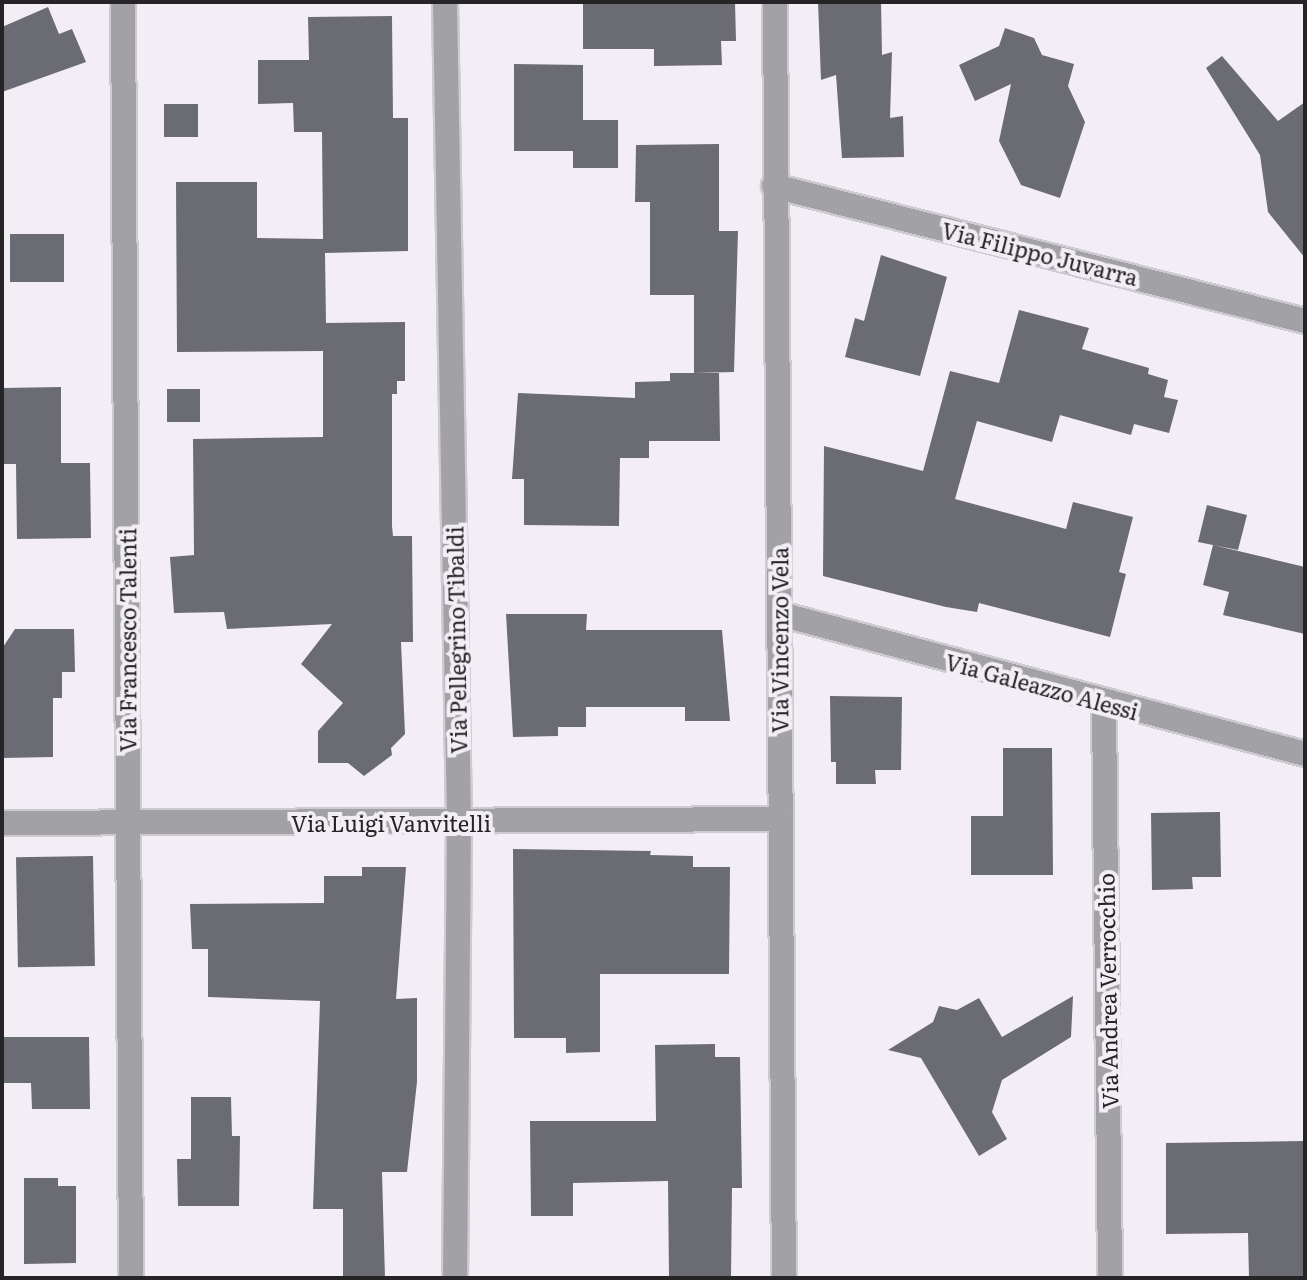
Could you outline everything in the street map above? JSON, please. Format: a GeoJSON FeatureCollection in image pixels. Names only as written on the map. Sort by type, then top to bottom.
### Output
{"type":"FeatureCollection","features":[{"type":"Feature","properties":{"kind":"street","name":"Via Francesco Talenti"},"geometry":{"type":"LineString","coordinates":[[123,2],[131,1278]]}},
{"type":"Feature","properties":{"kind":"street","name":"Via Pellegrino Tibaldi"},"geometry":{"type":"LineString","coordinates":[[445,2],[459,823],[455,1278]]}},
{"type":"Feature","properties":{"kind":"street","name":"Via Vincenzo Vela"},"geometry":{"type":"LineString","coordinates":[[775,2],[784,1278]]}},
{"type":"Feature","properties":{"kind":"street","name":"Via Filippo Juvarra"},"geometry":{"type":"LineString","coordinates":[[774,186],[1305,321]]}},
{"type":"Feature","properties":{"kind":"street","name":"Via Galeazzo Alessi"},"geometry":{"type":"LineString","coordinates":[[780,614],[1104,704],[1305,754]]}},
{"type":"Feature","properties":{"kind":"street","name":"Via Andrea Verrocchio"},"geometry":{"type":"LineString","coordinates":[[1104,704],[1110,1278]]}},
{"type":"Feature","properties":{"kind":"street","name":"Via Luigi Vanvitelli"},"geometry":{"type":"LineString","coordinates":[[2,823],[780,819]]}},
{"type":"Feature","properties":{"kind":"building"},"geometry":{"type":"Polygon","coordinates":[[[583,2],[735,2],[736,41],[721,41],[722,65],[654,66],[654,49],[583,49],[583,2]]]}},
{"type":"Feature","properties":{"kind":"building"},"geometry":{"type":"Polygon","coordinates":[[[818,2],[881,2],[882,55],[892,52],[890,118],[903,116],[904,157],[842,158],[836,75],[821,80],[818,2]]]}},
{"type":"Feature","properties":{"kind":"building"},"geometry":{"type":"Polygon","coordinates":[[[48,7],[59,34],[72,29],[86,62],[2,92],[2,27],[48,7]]]}},
{"type":"Feature","properties":{"kind":"building"},"geometry":{"type":"Polygon","coordinates":[[[392,16],[393,118],[408,118],[408,251],[325,253],[326,323],[405,322],[405,381],[397,381],[397,394],[392,394],[392,526],[393,536],[412,536],[413,642],[401,642],[405,734],[391,748],[392,755],[364,776],[348,763],[318,763],[318,731],[343,703],[301,664],[332,624],[227,629],[224,612],[174,613],[170,557],[194,555],[193,439],[323,437],[323,351],[177,352],[176,182],[257,182],[257,238],[323,239],[322,132],[294,132],[293,103],[258,104],[258,60],[309,60],[308,17],[392,16]]]}},
{"type":"Feature","properties":{"kind":"building"},"geometry":{"type":"Polygon","coordinates":[[[1005,28],[1034,38],[1042,55],[1074,64],[1068,86],[1085,122],[1060,198],[1021,185],[999,141],[1011,84],[975,101],[959,65],[999,46],[1005,28]]]}},
{"type":"Feature","properties":{"kind":"building"},"geometry":{"type":"Polygon","coordinates":[[[1222,56],[1278,121],[1305,102],[1305,258],[1268,212],[1260,155],[1206,68],[1222,56]]]}},
{"type":"Feature","properties":{"kind":"building"},"geometry":{"type":"Polygon","coordinates":[[[514,64],[583,65],[583,120],[618,120],[618,168],[573,168],[573,151],[514,151],[514,64]]]}},
{"type":"Feature","properties":{"kind":"building"},"geometry":{"type":"Polygon","coordinates":[[[164,104],[198,104],[198,137],[164,137],[164,104]]]}},
{"type":"Feature","properties":{"kind":"building"},"geometry":{"type":"Polygon","coordinates":[[[719,144],[719,231],[738,231],[734,372],[694,373],[694,295],[650,295],[650,202],[635,202],[636,145],[719,144]]]}},
{"type":"Feature","properties":{"kind":"building"},"geometry":{"type":"Polygon","coordinates":[[[10,234],[64,234],[64,282],[10,282],[10,234]]]}},
{"type":"Feature","properties":{"kind":"building"},"geometry":{"type":"Polygon","coordinates":[[[881,255],[947,277],[920,376],[845,357],[855,318],[864,321],[881,255]]]}},
{"type":"Feature","properties":{"kind":"building"},"geometry":{"type":"Polygon","coordinates":[[[1019,310],[1089,328],[1082,349],[1149,368],[1148,374],[1168,380],[1164,397],[1178,400],[1169,433],[1134,424],[1131,435],[1060,415],[1052,442],[977,421],[955,499],[1066,529],[1073,502],[1133,517],[1119,572],[1126,574],[1110,637],[979,603],[977,612],[946,607],[823,576],[824,446],[923,471],[950,371],[999,383],[1019,310]]]}},
{"type":"Feature","properties":{"kind":"building"},"geometry":{"type":"Polygon","coordinates":[[[670,373],[719,373],[720,441],[649,441],[649,458],[620,458],[619,526],[524,525],[524,479],[512,479],[518,393],[635,398],[635,382],[670,381],[670,373]]]}},
{"type":"Feature","properties":{"kind":"building"},"geometry":{"type":"Polygon","coordinates":[[[61,387],[61,463],[90,463],[91,538],[17,539],[16,464],[2,464],[2,388],[61,387]]]}},
{"type":"Feature","properties":{"kind":"building"},"geometry":{"type":"Polygon","coordinates":[[[167,389],[200,389],[200,422],[167,422],[167,389]]]}},
{"type":"Feature","properties":{"kind":"building"},"geometry":{"type":"Polygon","coordinates":[[[1207,505],[1247,515],[1238,550],[1198,542],[1207,505]]]}},
{"type":"Feature","properties":{"kind":"building"},"geometry":{"type":"Polygon","coordinates":[[[1213,545],[1305,567],[1305,634],[1223,615],[1229,592],[1203,585],[1213,545]]]}},
{"type":"Feature","properties":{"kind":"building"},"geometry":{"type":"Polygon","coordinates":[[[506,614],[587,614],[586,630],[722,630],[730,721],[685,721],[685,707],[586,707],[586,727],[558,727],[558,736],[513,737],[506,614]]]}},
{"type":"Feature","properties":{"kind":"building"},"geometry":{"type":"Polygon","coordinates":[[[15,629],[74,629],[75,672],[62,672],[62,698],[53,698],[53,757],[2,758],[3,647],[15,629]]]}},
{"type":"Feature","properties":{"kind":"building"},"geometry":{"type":"Polygon","coordinates":[[[830,696],[902,697],[901,770],[875,770],[876,784],[836,784],[836,762],[831,762],[830,696]]]}},
{"type":"Feature","properties":{"kind":"building"},"geometry":{"type":"Polygon","coordinates":[[[1003,748],[1052,748],[1053,875],[971,875],[971,816],[1003,816],[1003,748]]]}},
{"type":"Feature","properties":{"kind":"building"},"geometry":{"type":"Polygon","coordinates":[[[1220,812],[1221,877],[1192,877],[1193,889],[1152,890],[1151,813],[1220,812]]]}},
{"type":"Feature","properties":{"kind":"building"},"geometry":{"type":"Polygon","coordinates":[[[513,849],[651,851],[650,855],[693,856],[693,867],[730,867],[729,974],[600,974],[600,1052],[566,1053],[566,1038],[514,1038],[513,849]]]}},
{"type":"Feature","properties":{"kind":"building"},"geometry":{"type":"Polygon","coordinates":[[[93,856],[95,966],[18,967],[16,857],[93,856]]]}},
{"type":"Feature","properties":{"kind":"building"},"geometry":{"type":"Polygon","coordinates":[[[362,867],[406,867],[396,999],[417,998],[417,1082],[407,1172],[382,1172],[385,1278],[343,1278],[343,1209],[313,1209],[320,1001],[208,997],[208,949],[192,949],[190,904],[324,903],[324,876],[362,876],[362,867]]]}},
{"type":"Feature","properties":{"kind":"building"},"geometry":{"type":"Polygon","coordinates":[[[1073,996],[1071,1037],[1002,1080],[992,1112],[1007,1139],[979,1156],[921,1058],[888,1050],[933,1022],[939,1006],[957,1010],[979,998],[1002,1037],[1073,996]]]}},
{"type":"Feature","properties":{"kind":"building"},"geometry":{"type":"Polygon","coordinates":[[[2,1037],[89,1037],[90,1109],[32,1109],[31,1083],[2,1083],[2,1037]]]}},
{"type":"Feature","properties":{"kind":"building"},"geometry":{"type":"Polygon","coordinates":[[[715,1044],[715,1057],[740,1057],[742,1188],[732,1188],[731,1278],[669,1278],[668,1181],[573,1183],[573,1216],[531,1216],[530,1121],[656,1121],[655,1045],[715,1044]]]}},
{"type":"Feature","properties":{"kind":"building"},"geometry":{"type":"Polygon","coordinates":[[[191,1097],[231,1097],[232,1136],[240,1136],[239,1206],[178,1206],[177,1159],[191,1159],[191,1097]]]}},
{"type":"Feature","properties":{"kind":"building"},"geometry":{"type":"Polygon","coordinates":[[[1305,1141],[1305,1278],[1249,1278],[1248,1233],[1166,1234],[1166,1143],[1305,1141]]]}},
{"type":"Feature","properties":{"kind":"building"},"geometry":{"type":"Polygon","coordinates":[[[24,1178],[58,1178],[58,1186],[76,1186],[76,1263],[24,1264],[24,1178]]]}}]}
